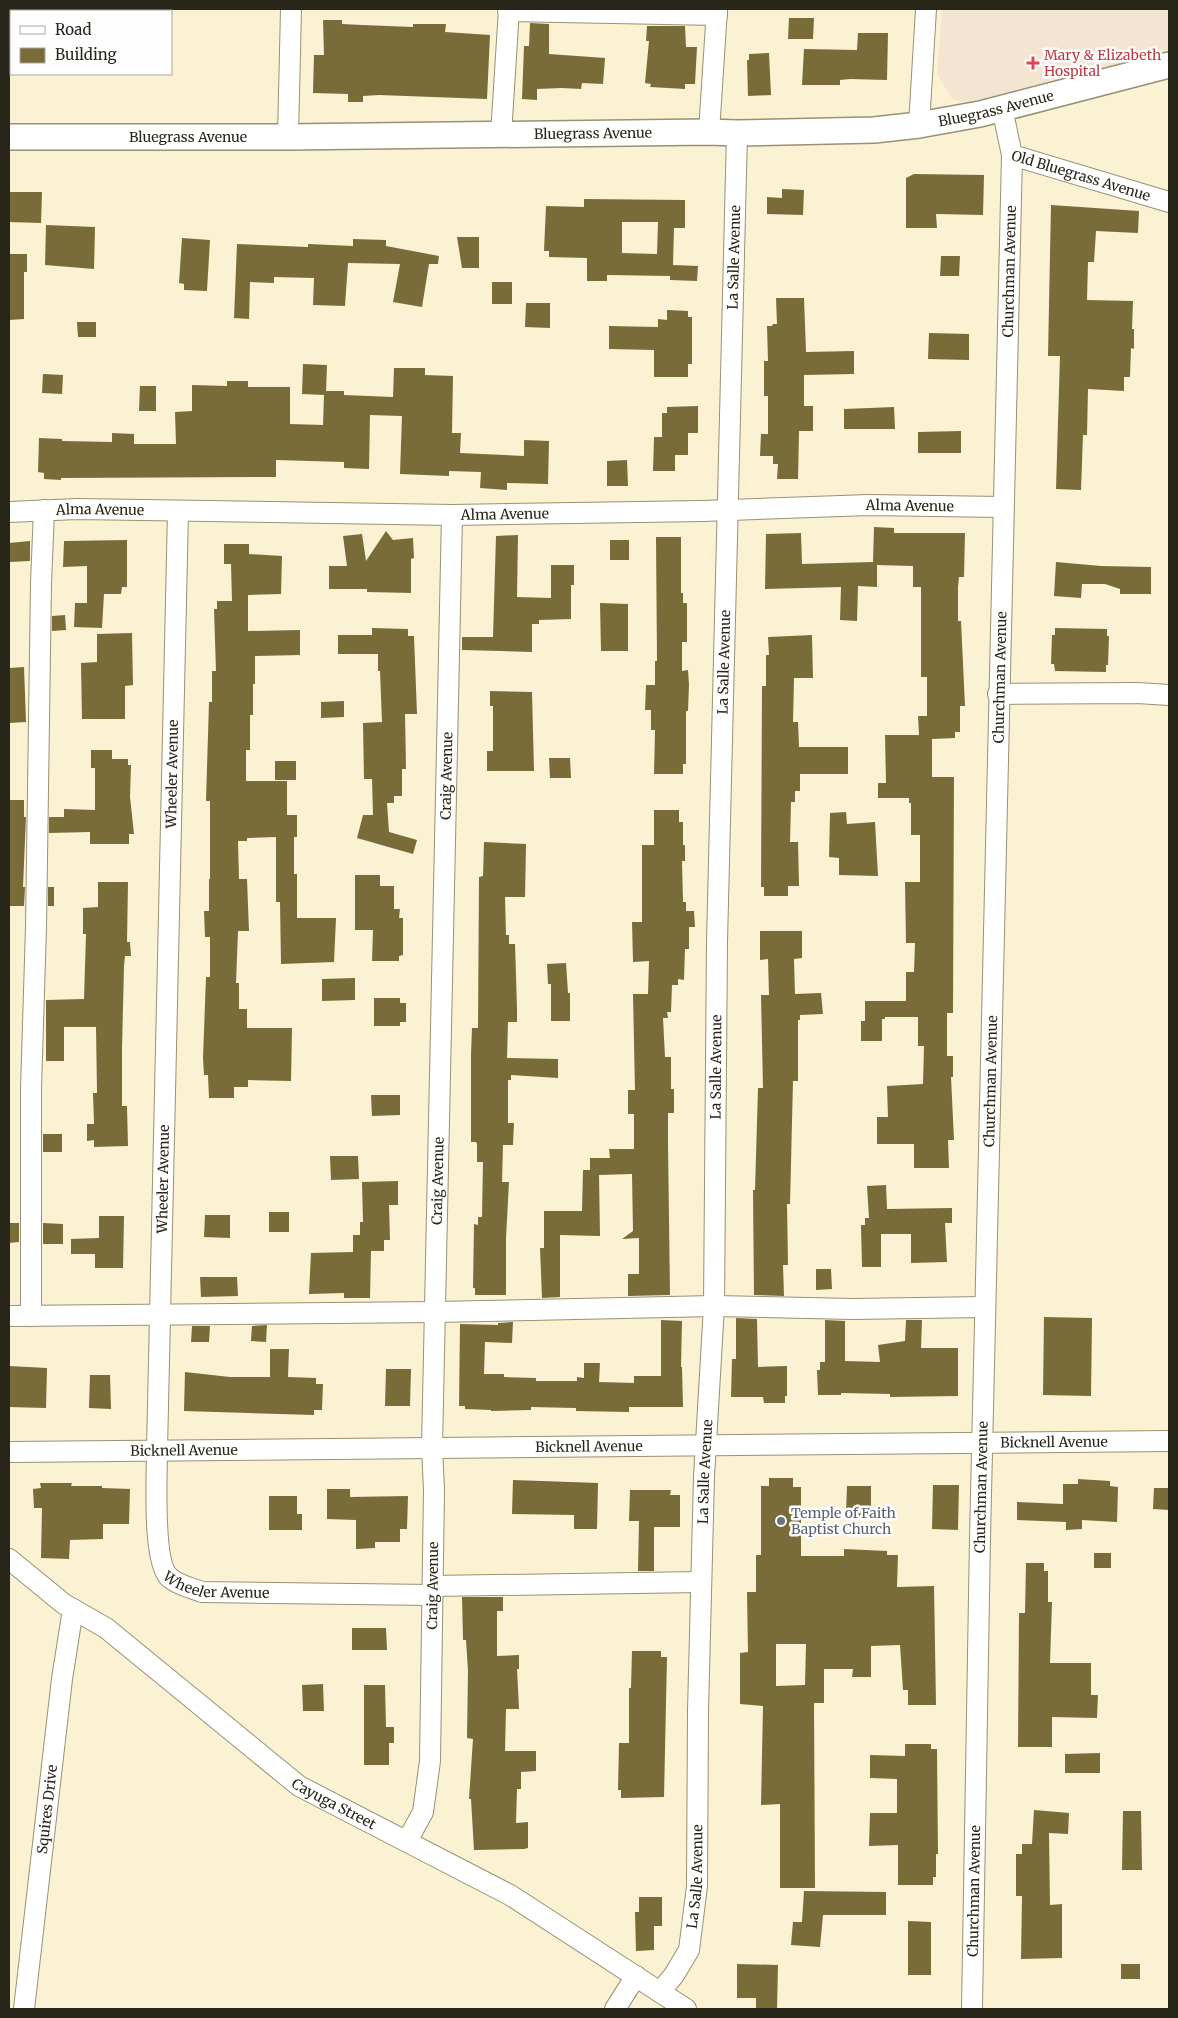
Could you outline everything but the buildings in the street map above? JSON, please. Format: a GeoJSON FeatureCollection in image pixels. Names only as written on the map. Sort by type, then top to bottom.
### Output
{"type":"FeatureCollection","features":[{"type":"Feature","properties":{"kind":"street"},"geometry":{"type":"LineString","coordinates":[[288,137],[291,9]]}},
{"type":"Feature","properties":{"kind":"street"},"geometry":{"type":"LineString","coordinates":[[919,125],[926,9]]}},
{"type":"Feature","properties":{"kind":"street"},"geometry":{"type":"LineString","coordinates":[[500,135],[508,10],[717,12],[709,132]]}},
{"type":"Feature","properties":{"kind":"street","name":"Bluegrass Avenue"},"geometry":{"type":"LineString","coordinates":[[9,137],[288,137],[709,132],[737,134],[874,130],[919,125],[980,114],[1169,65]]}},
{"type":"Feature","properties":{"kind":"street","name":"Old Bluegrass Avenue"},"geometry":{"type":"LineString","coordinates":[[1002,108],[1012,155],[1169,202]]}},
{"type":"Feature","properties":{"kind":"street","name":"La Salle Avenue"},"geometry":{"type":"LineString","coordinates":[[660,1992],[674,1975],[689,1950],[696,1886],[704,1477],[714,1306],[717,942],[737,134]]}},
{"type":"Feature","properties":{"kind":"street","name":"Churchman Avenue"},"geometry":{"type":"LineString","coordinates":[[972,2009],[1002,507],[1012,155]]}},
{"type":"Feature","properties":{"kind":"street","name":"Alma Avenue"},"geometry":{"type":"LineString","coordinates":[[9,512],[77,509],[452,515],[869,505],[1002,507]]}},
{"type":"Feature","properties":{"kind":"street"},"geometry":{"type":"LineString","coordinates":[[31,1316],[31,1089],[44,510]]}},
{"type":"Feature","properties":{"kind":"street","name":"Wheeler Avenue"},"geometry":{"type":"LineString","coordinates":[[178,511],[157,1450],[157,1533],[162,1568],[168,1578],[202,1592],[432,1591]]}},
{"type":"Feature","properties":{"kind":"street","name":"Craig Avenue"},"geometry":{"type":"LineString","coordinates":[[407,1841],[423,1812],[430,1761],[434,1490],[432,1447],[452,515]]}},
{"type":"Feature","properties":{"kind":"street"},"geometry":{"type":"LineString","coordinates":[[998,694],[1138,693],[1169,695]]}},
{"type":"Feature","properties":{"kind":"street"},"geometry":{"type":"LineString","coordinates":[[9,1316],[435,1312],[714,1306],[853,1309],[985,1307]]}},
{"type":"Feature","properties":{"kind":"street","name":"Bicknell Avenue"},"geometry":{"type":"LineString","coordinates":[[9,1452],[432,1447],[707,1447],[736,1445],[1169,1441]]}},
{"type":"Feature","properties":{"kind":"street","name":"Cayuga Street"},"geometry":{"type":"LineString","coordinates":[[9,1559],[64,1604],[106,1628],[299,1786],[510,1895],[686,2009]]}},
{"type":"Feature","properties":{"kind":"street"},"geometry":{"type":"LineString","coordinates":[[432,1591],[701,1582]]}},
{"type":"Feature","properties":{"kind":"street","name":"Squires Drive"},"geometry":{"type":"LineString","coordinates":[[24,2009],[62,1679],[73,1609]]}},
{"type":"Feature","properties":{"kind":"street"},"geometry":{"type":"LineString","coordinates":[[615,2009],[636,1976]]}},
{"type":"Feature","properties":{"kind":"shaded area","name":"Mary & Elizabeth Hospital"},"geometry":{"type":"Polygon","coordinates":[[[942,9],[1169,9],[1169,53],[970,103],[952,99],[937,74],[942,9]]]}},
{"type":"Feature","properties":{"kind":"place","name":"Mary & Elizabeth Hospital"},"geometry":{"type":"Point","coordinates":[1033,63]}},
{"type":"Feature","properties":{"kind":"place","name":"Temple of Faith Baptist Church"},"geometry":{"type":"Point","coordinates":[781,1521]}}]}
